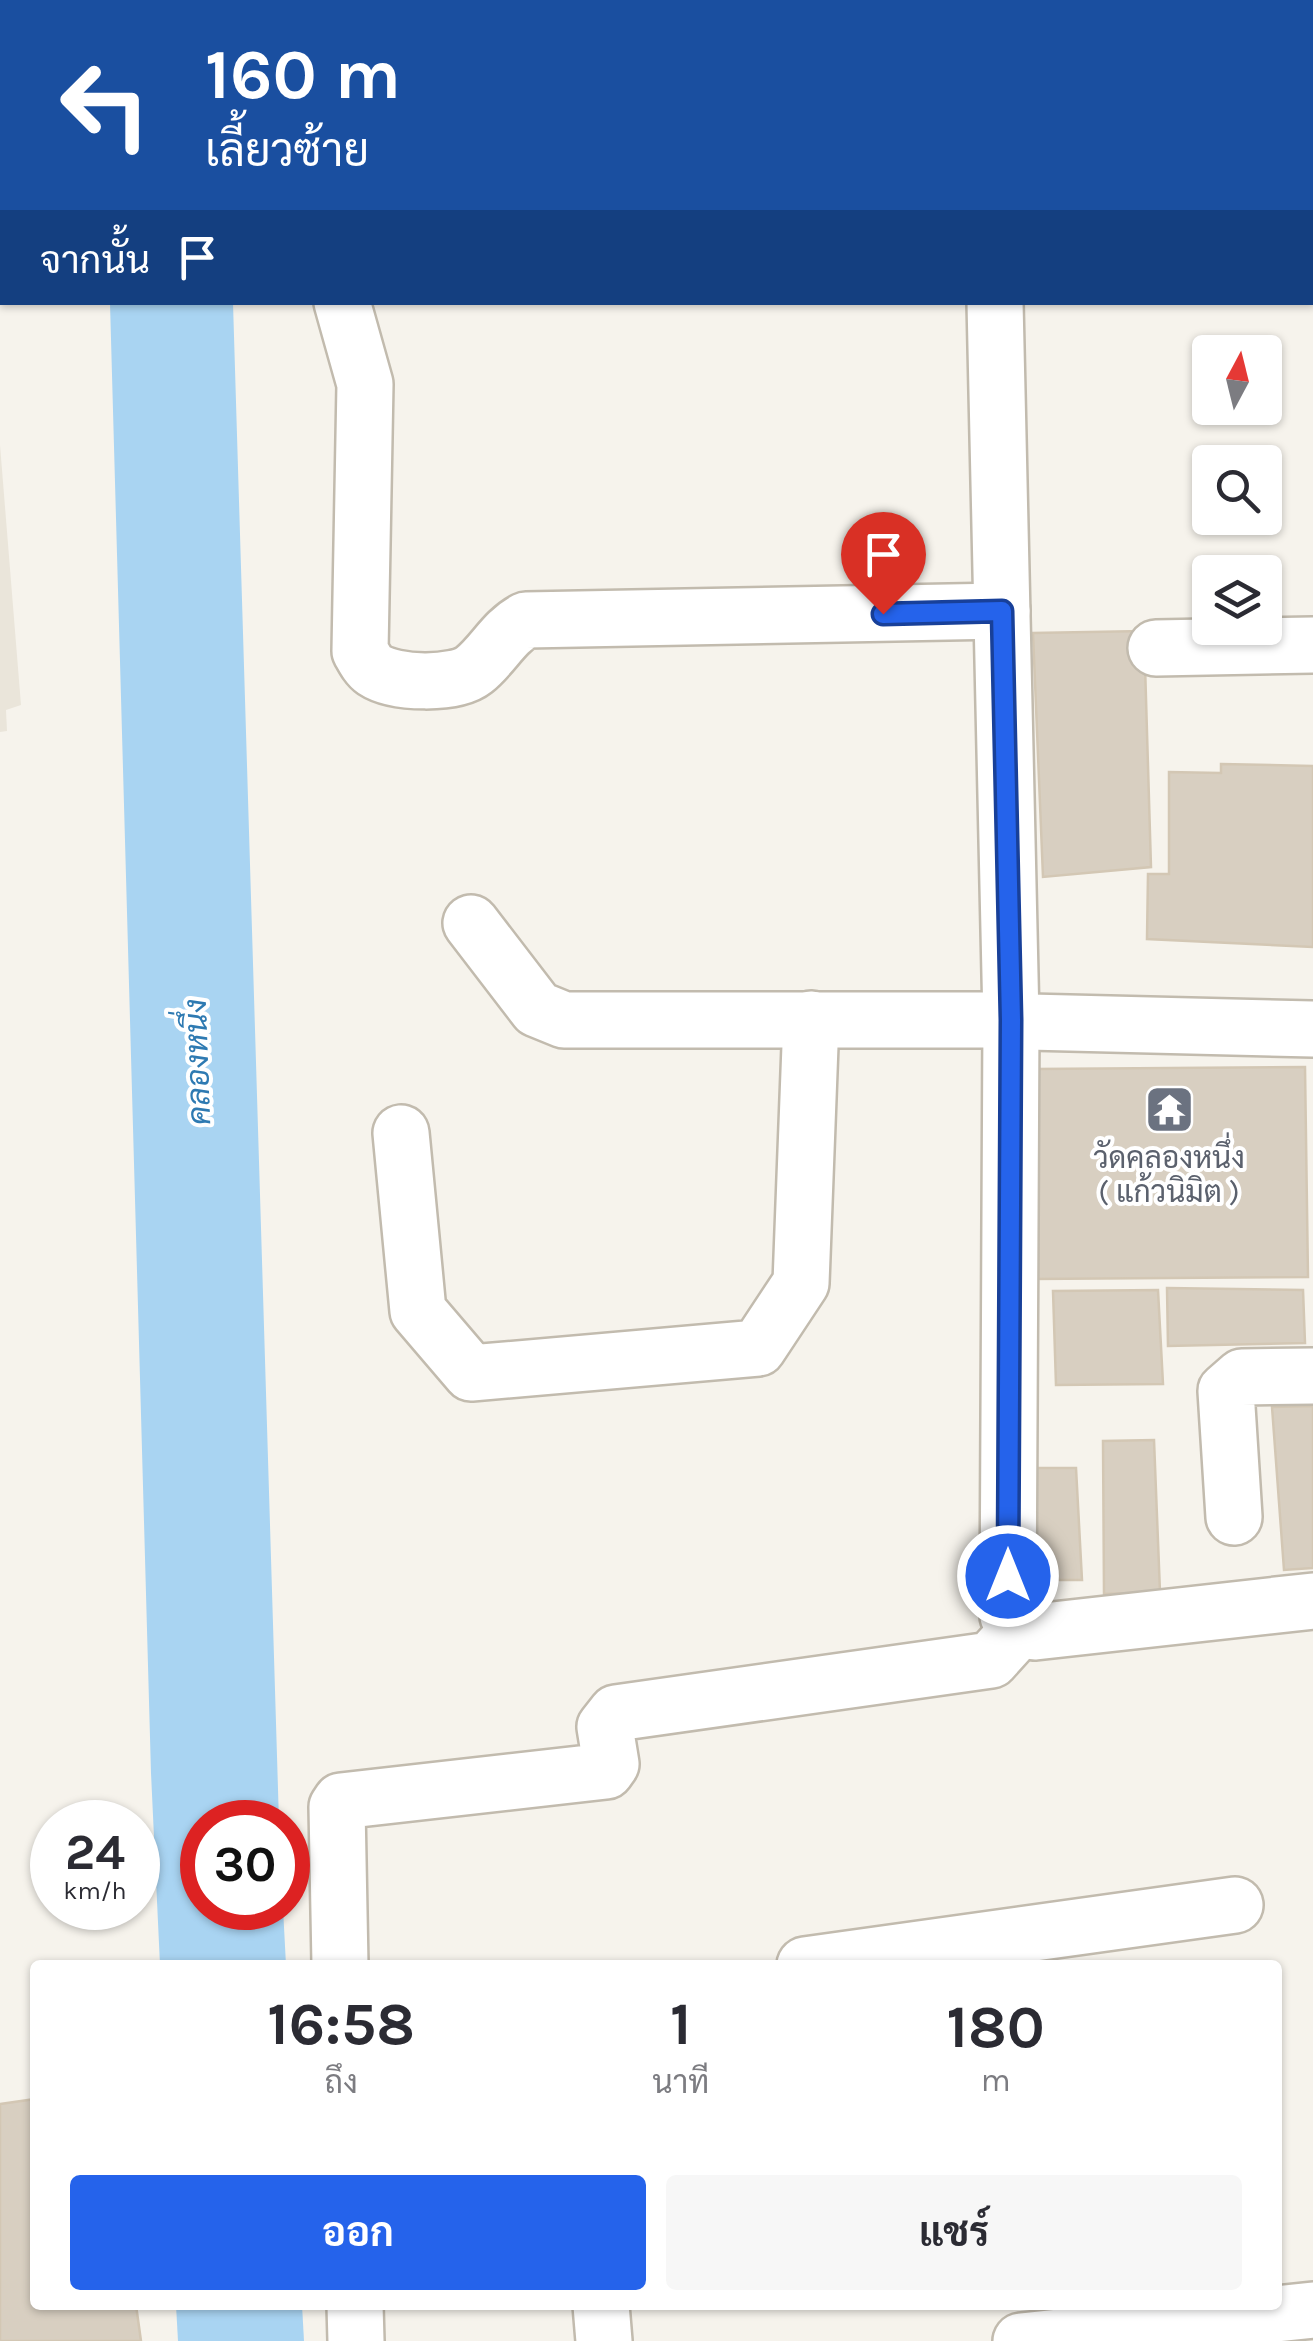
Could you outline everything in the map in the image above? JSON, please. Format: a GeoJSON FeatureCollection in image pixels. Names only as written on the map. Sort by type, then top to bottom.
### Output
{"type":"FeatureCollection","features":[{"type":"Feature","properties":{"kind":"street"},"geometry":{"type":"LineString","coordinates":[[343,305],[365,384],[360,651],[371,669],[396,679],[458,680],[486,659],[510,628],[526,620],[1002,611]]}},
{"type":"Feature","properties":{"kind":"street"},"geometry":{"type":"LineString","coordinates":[[340,1960],[337,1808],[342,1800],[606,1771],[611,1764],[605,1727],[616,1714],[991,1660],[1013,1622],[1020,1021],[1002,611],[996,305]]}},
{"type":"Feature","properties":{"kind":"street"},"geometry":{"type":"LineString","coordinates":[[1156,648],[1313,645]]}},
{"type":"Feature","properties":{"kind":"street"},"geometry":{"type":"LineString","coordinates":[[471,924],[537,1010],[564,1020],[1020,1021],[1313,1029]]}},
{"type":"Feature","properties":{"kind":"street"},"geometry":{"type":"LineString","coordinates":[[401,1133],[418,1311],[471,1373],[758,1348],[800,1284],[811,1019]]}},
{"type":"Feature","properties":{"kind":"street"},"geometry":{"type":"LineString","coordinates":[[1234,1517],[1226,1391],[1242,1377],[1313,1376]]}},
{"type":"Feature","properties":{"kind":"street"},"geometry":{"type":"LineString","coordinates":[[1013,1622],[1036,1632],[1313,1601]]}},
{"type":"Feature","properties":{"kind":"street"},"geometry":{"type":"LineString","coordinates":[[841,1960],[1234,1905]]}},
{"type":"Feature","properties":{"kind":"street"},"geometry":{"type":"LineString","coordinates":[[354,2310],[356,2341]]}},
{"type":"Feature","properties":{"kind":"street"},"geometry":{"type":"LineString","coordinates":[[601,2310],[604,2341]]}},
{"type":"Feature","properties":{"kind":"street"},"geometry":{"type":"LineString","coordinates":[[1020,2341],[1313,2310]]}},
{"type":"Feature","properties":{"kind":"shaded area"},"geometry":{"type":"Polygon","coordinates":[[[0,445],[21,705],[6,710],[7,731],[0,732],[0,445]]]}},
{"type":"Feature","properties":{"kind":"water","name":"คลองหนึ่ง"},"geometry":{"type":"Polygon","coordinates":[[[110,305],[233,305],[278,1800],[180,1800],[180,1930],[284,1930],[286,1960],[160,1960],[160,1800],[152,1800],[110,305]]]}},
{"type":"Feature","properties":{"kind":"water"},"geometry":{"type":"Polygon","coordinates":[[[176,2310],[302,2310],[304,2341],[178,2341],[176,2310]]]}},
{"type":"Feature","properties":{"kind":"building"},"geometry":{"type":"Polygon","coordinates":[[[1144,631],[1151,867],[1043,877],[1033,633],[1144,631]]]}},
{"type":"Feature","properties":{"kind":"building"},"geometry":{"type":"Polygon","coordinates":[[[1221,764],[1313,766],[1313,947],[1147,939],[1148,874],[1169,874],[1169,772],[1221,773],[1221,764]]]}},
{"type":"Feature","properties":{"kind":"building"},"geometry":{"type":"Polygon","coordinates":[[[1305,1067],[1308,1277],[1034,1279],[1036,1069],[1305,1067]]]}},
{"type":"Feature","properties":{"kind":"building"},"geometry":{"type":"Polygon","coordinates":[[[1167,1288],[1303,1290],[1305,1343],[1168,1346],[1167,1288]]]}},
{"type":"Feature","properties":{"kind":"building"},"geometry":{"type":"Polygon","coordinates":[[[1158,1290],[1163,1384],[1056,1385],[1053,1291],[1158,1290]]]}},
{"type":"Feature","properties":{"kind":"building"},"geometry":{"type":"Polygon","coordinates":[[[1313,1406],[1313,1568],[1284,1570],[1272,1407],[1313,1406]]]}},
{"type":"Feature","properties":{"kind":"building"},"geometry":{"type":"Polygon","coordinates":[[[1154,1440],[1160,1592],[1104,1594],[1103,1441],[1154,1440]]]}},
{"type":"Feature","properties":{"kind":"building"},"geometry":{"type":"Polygon","coordinates":[[[1036,1468],[1076,1468],[1082,1580],[1036,1580],[1036,1468]]]}},
{"type":"Feature","properties":{"kind":"building"},"geometry":{"type":"Polygon","coordinates":[[[30,2100],[30,2310],[137,2310],[141,2341],[0,2341],[0,2104],[30,2100]]]}},
{"type":"Feature","properties":{"kind":"place","name":"วัดคลองหนึ่ง ( แก้วนิมิต )"},"geometry":{"type":"Point","coordinates":[1169,1109]}},
{"type":"Feature","properties":{"kind":"route"},"geometry":{"type":"LineString","coordinates":[[883,614],[1002,611],[1011,1020],[1008,1576]]}}]}
